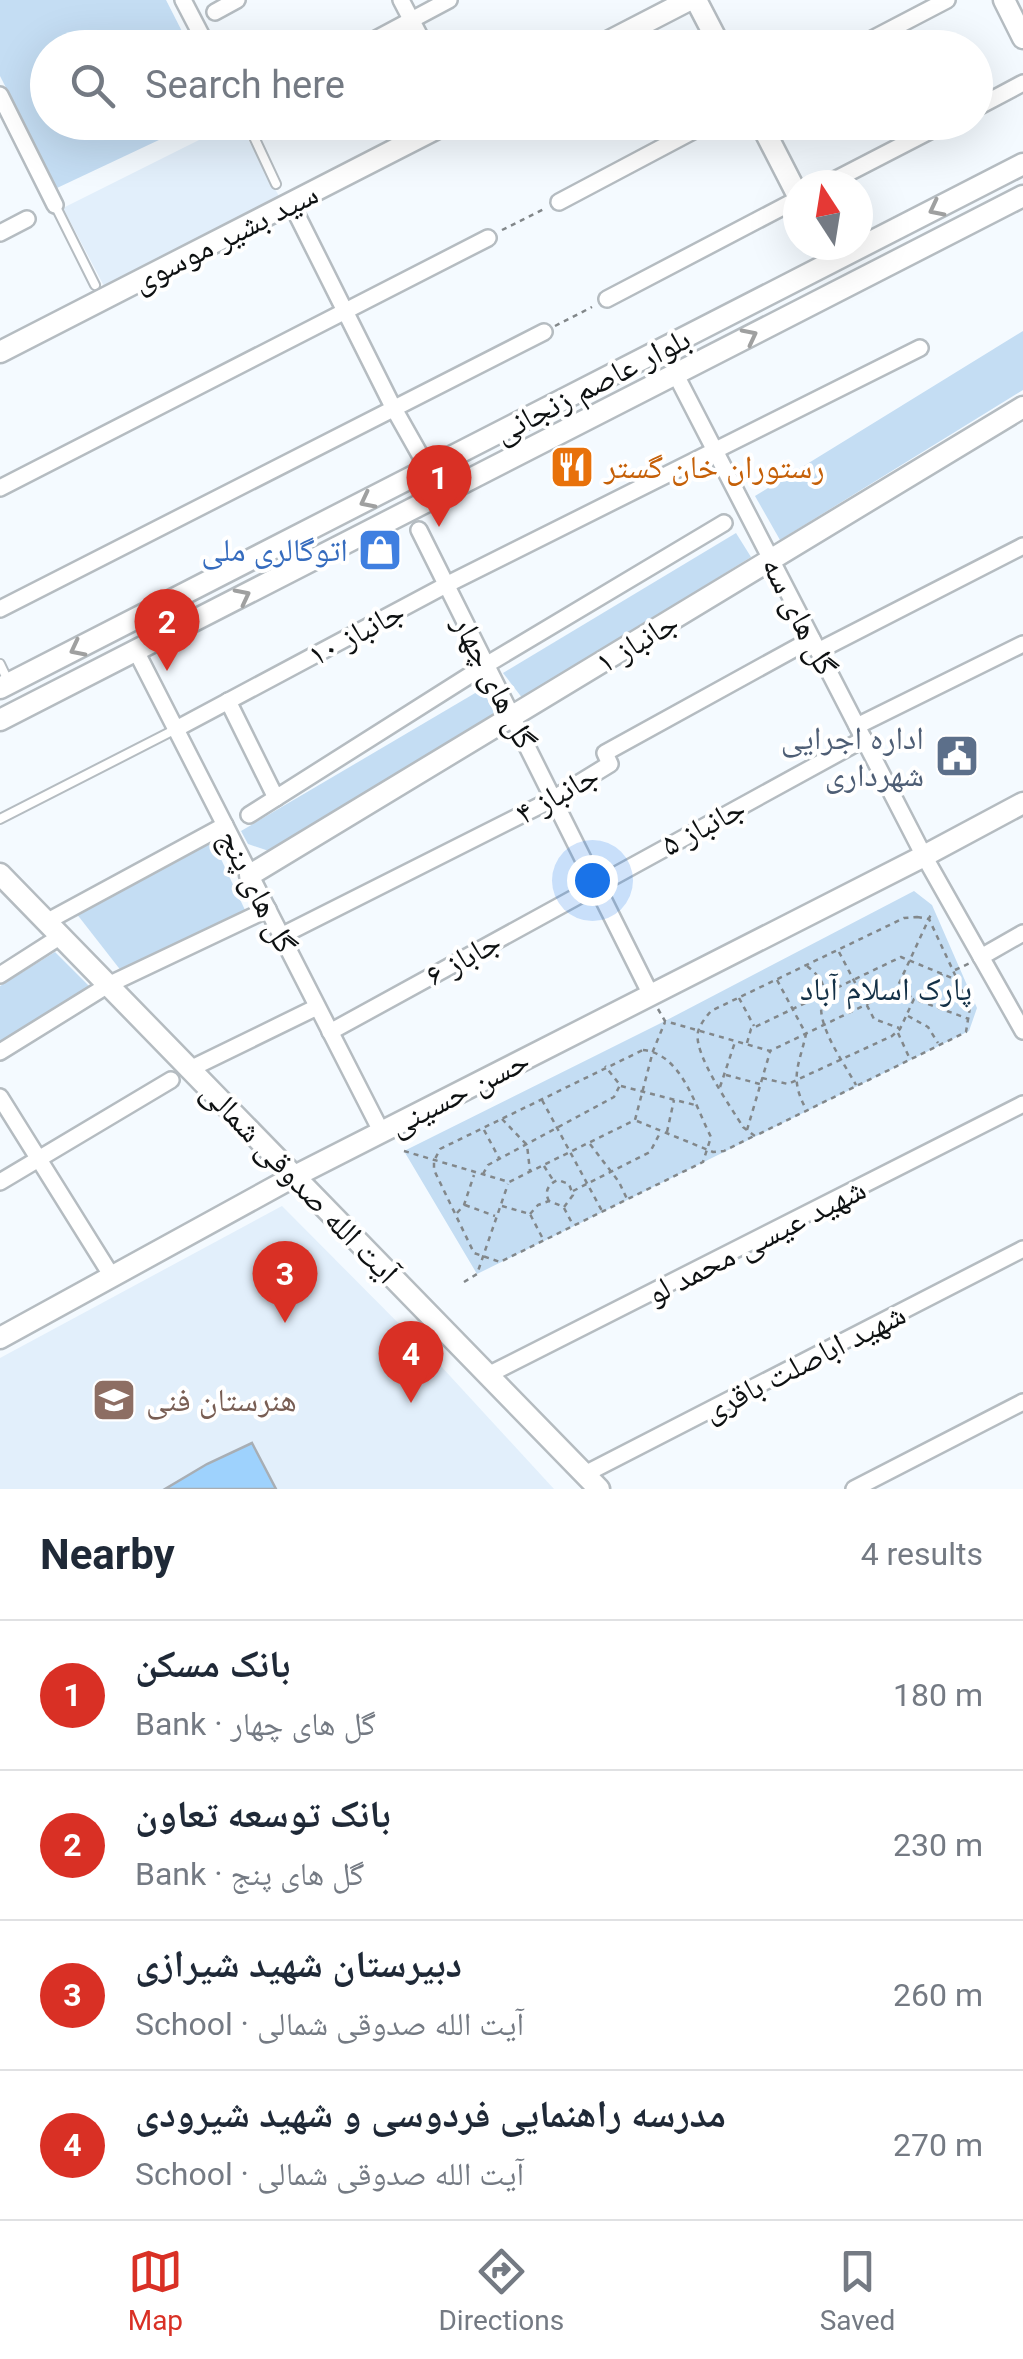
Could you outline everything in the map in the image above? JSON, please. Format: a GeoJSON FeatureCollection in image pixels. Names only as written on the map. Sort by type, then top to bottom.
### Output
{"type":"FeatureCollection","features":[{"type":"Feature","properties":{"kind":"main road"},"geometry":{"type":"LineString","coordinates":[[632,30],[692,0],[710,30]]}},
{"type":"Feature","properties":{"kind":"main road"},"geometry":{"type":"LineString","coordinates":[[1004,0],[1023,38]]}},
{"type":"Feature","properties":{"kind":"main road","name":"سید بشیر موسوی"},"geometry":{"type":"LineString","coordinates":[[0,352],[414,140]]}},
{"type":"Feature","properties":{"kind":"main road"},"geometry":{"type":"LineString","coordinates":[[769,140],[784,170]]}},
{"type":"Feature","properties":{"kind":"main road","name":"بلوار عاصم زنجانی"},"geometry":{"type":"LineString","coordinates":[[3,679],[428,469],[1023,164]]}},
{"type":"Feature","properties":{"kind":"main road","name":"بلوار عاصم زنجانی"},"geometry":{"type":"LineString","coordinates":[[0,720],[1023,196]]}},
{"type":"Feature","properties":{"kind":"main road","name":"جانباز ۱"},"geometry":{"type":"LineString","coordinates":[[250,875],[1023,406]]}},
{"type":"Feature","properties":{"kind":"main road","name":"حسن حسینی"},"geometry":{"type":"LineString","coordinates":[[0,1338],[294,1176],[1023,803]]}},
{"type":"Feature","properties":{"kind":"main road","name":"آیت الله صدوقی شمالی"},"geometry":{"type":"LineString","coordinates":[[0,874],[592,1482]]}},
{"type":"Feature","properties":{"kind":"street"},"geometry":{"type":"LineString","coordinates":[[183,0],[199,30]]}},
{"type":"Feature","properties":{"kind":"street"},"geometry":{"type":"LineString","coordinates":[[215,12],[237,0]]}},
{"type":"Feature","properties":{"kind":"street"},"geometry":{"type":"LineString","coordinates":[[402,0],[417,30]]}},
{"type":"Feature","properties":{"kind":"street"},"geometry":{"type":"LineString","coordinates":[[391,30],[449,0]]}},
{"type":"Feature","properties":{"kind":"street"},"geometry":{"type":"LineString","coordinates":[[890,30],[947,0]]}},
{"type":"Feature","properties":{"kind":"street"},"geometry":{"type":"LineString","coordinates":[[993,99],[1023,83]]}},
{"type":"Feature","properties":{"kind":"street"},"geometry":{"type":"LineString","coordinates":[[0,95],[4,115],[55,205]]}},
{"type":"Feature","properties":{"kind":"street"},"geometry":{"type":"LineString","coordinates":[[559,202],[676,140]]}},
{"type":"Feature","properties":{"kind":"street"},"geometry":{"type":"LineString","coordinates":[[854,170],[911,140]]}},
{"type":"Feature","properties":{"kind":"street"},"geometry":{"type":"LineString","coordinates":[[291,203],[428,469]]}},
{"type":"Feature","properties":{"kind":"street"},"geometry":{"type":"LineString","coordinates":[[607,299],[783,206]]}},
{"type":"Feature","properties":{"kind":"street"},"geometry":{"type":"LineString","coordinates":[[0,233],[27,219]]}},
{"type":"Feature","properties":{"kind":"street"},"geometry":{"type":"LineString","coordinates":[[0,488],[488,238]]}},
{"type":"Feature","properties":{"kind":"street"},"geometry":{"type":"LineString","coordinates":[[0,609],[544,332]]}},
{"type":"Feature","properties":{"kind":"street","name":"جانباز ۱۰"},"geometry":{"type":"LineString","coordinates":[[176,729],[446,585],[920,348]]}},
{"type":"Feature","properties":{"kind":"street","name":"گل های سه"},"geometry":{"type":"LineString","coordinates":[[676,375],[924,856],[1023,1031]]}},
{"type":"Feature","properties":{"kind":"street"},"geometry":{"type":"LineString","coordinates":[[249,815],[486,665],[724,522]]}},
{"type":"Feature","properties":{"kind":"street","name":"گل های چهار"},"geometry":{"type":"LineString","coordinates":[[419,530],[651,995]]}},
{"type":"Feature","properties":{"kind":"street"},"geometry":{"type":"LineString","coordinates":[[815,645],[1023,546]]}},
{"type":"Feature","properties":{"kind":"street","name":"جانباز ۵"},"geometry":{"type":"LineString","coordinates":[[596,884],[1023,644]]}},
{"type":"Feature","properties":{"kind":"street","name":"جانباز ۴"},"geometry":{"type":"LineString","coordinates":[[282,936],[553,799],[610,764],[605,752],[815,645]]}},
{"type":"Feature","properties":{"kind":"street","name":"گل های پنج"},"geometry":{"type":"LineString","coordinates":[[136,650],[381,1132]]}},
{"type":"Feature","properties":{"kind":"street"},"geometry":{"type":"LineString","coordinates":[[228,701],[276,798]]}},
{"type":"Feature","properties":{"kind":"street"},"geometry":{"type":"LineString","coordinates":[[0,976],[54,929],[224,825]]}},
{"type":"Feature","properties":{"kind":"street","name":"جاباز ۶"},"geometry":{"type":"LineString","coordinates":[[330,1032],[596,884]]}},
{"type":"Feature","properties":{"kind":"street"},"geometry":{"type":"LineString","coordinates":[[0,1052],[108,985],[268,909]]}},
{"type":"Feature","properties":{"kind":"street"},"geometry":{"type":"LineString","coordinates":[[981,957],[1023,933]]}},
{"type":"Feature","properties":{"kind":"street"},"geometry":{"type":"LineString","coordinates":[[190,1069],[318,1007]]}},
{"type":"Feature","properties":{"kind":"street"},"geometry":{"type":"LineString","coordinates":[[0,1182],[171,1080]]}},
{"type":"Feature","properties":{"kind":"street"},"geometry":{"type":"LineString","coordinates":[[0,1097],[114,1278]]}},
{"type":"Feature","properties":{"kind":"street","name":"شهید عیسی محمد لو"},"geometry":{"type":"LineString","coordinates":[[488,1375],[1023,1104]]}},
{"type":"Feature","properties":{"kind":"street","name":"شهید اباصلت باقری"},"geometry":{"type":"LineString","coordinates":[[592,1482],[1023,1249]]}},
{"type":"Feature","properties":{"kind":"street"},"geometry":{"type":"LineString","coordinates":[[854,1489],[1023,1402]]}},
{"type":"Feature","properties":{"kind":"lane"},"geometry":{"type":"LineString","coordinates":[[256,140],[276,184]]}},
{"type":"Feature","properties":{"kind":"lane"},"geometry":{"type":"LineString","coordinates":[[55,205],[95,286]]}},
{"type":"Feature","properties":{"kind":"lane","name":"جانباز ۱۰"},"geometry":{"type":"LineString","coordinates":[[0,819],[176,729]]}},
{"type":"Feature","properties":{"kind":"path"},"geometry":{"type":"LineString","coordinates":[[488,238],[559,202]]}},
{"type":"Feature","properties":{"kind":"path"},"geometry":{"type":"LineString","coordinates":[[544,332],[607,299]]}},
{"type":"Feature","properties":{"kind":"path"},"geometry":{"type":"LineString","coordinates":[[636,1120],[653,1051],[665,1021],[770,1051],[896,990],[932,912]]}},
{"type":"Feature","properties":{"kind":"path"},"geometry":{"type":"LineString","coordinates":[[754,1136],[746,1130],[698,1048],[698,1030],[711,1011],[904,918],[929,918]]}},
{"type":"Feature","properties":{"kind":"path"},"geometry":{"type":"LineString","coordinates":[[636,1120],[708,1150],[724,1151],[966,1032],[970,1007],[929,918]]}},
{"type":"Feature","properties":{"kind":"path"},"geometry":{"type":"LineString","coordinates":[[838,950],[874,1019],[899,1030],[910,1060]]}},
{"type":"Feature","properties":{"kind":"path"},"geometry":{"type":"LineString","coordinates":[[747,1044],[751,1029],[901,957],[958,981]]}},
{"type":"Feature","properties":{"kind":"path"},"geometry":{"type":"LineString","coordinates":[[807,966],[822,978],[826,993],[822,1005],[824,1024],[857,1086]]}},
{"type":"Feature","properties":{"kind":"path"},"geometry":{"type":"LineString","coordinates":[[929,1004],[942,974]]}},
{"type":"Feature","properties":{"kind":"path"},"geometry":{"type":"LineString","coordinates":[[776,980],[806,1034],[794,1073],[796,1090],[807,1110]]}},
{"type":"Feature","properties":{"kind":"path"},"geometry":{"type":"LineString","coordinates":[[896,990],[970,1019]]}},
{"type":"Feature","properties":{"kind":"path"},"geometry":{"type":"LineString","coordinates":[[739,998],[755,1027]]}},
{"type":"Feature","properties":{"kind":"path"},"geometry":{"type":"LineString","coordinates":[[762,1078],[788,1084],[843,1060],[899,1030],[914,999]]}},
{"type":"Feature","properties":{"kind":"path"},"geometry":{"type":"LineString","coordinates":[[906,1016],[928,1027],[939,1046]]}},
{"type":"Feature","properties":{"kind":"path"},"geometry":{"type":"LineString","coordinates":[[720,1087],[736,1041]]}},
{"type":"Feature","properties":{"kind":"path"},"geometry":{"type":"LineString","coordinates":[[653,1051],[665,1056],[711,1137],[703,1162],[500,1262],[474,1253],[434,1170],[440,1149],[605,1066],[634,1052],[653,1051]]}},
{"type":"Feature","properties":{"kind":"path"},"geometry":{"type":"LineString","coordinates":[[746,1130],[770,1051]]}},
{"type":"Feature","properties":{"kind":"path"},"geometry":{"type":"LineString","coordinates":[[605,1066],[620,1085],[694,1105]]}},
{"type":"Feature","properties":{"kind":"path"},"geometry":{"type":"LineString","coordinates":[[724,1074],[760,1084]]}},
{"type":"Feature","properties":{"kind":"path"},"geometry":{"type":"LineString","coordinates":[[482,1176],[488,1165],[614,1096],[620,1085]]}},
{"type":"Feature","properties":{"kind":"path"},"geometry":{"type":"LineString","coordinates":[[542,1098],[602,1212]]}},
{"type":"Feature","properties":{"kind":"path"},"geometry":{"type":"LineString","coordinates":[[667,1133],[674,1099]]}},
{"type":"Feature","properties":{"kind":"path"},"geometry":{"type":"LineString","coordinates":[[501,1118],[527,1145],[530,1172]]}},
{"type":"Feature","properties":{"kind":"path"},"geometry":{"type":"LineString","coordinates":[[404,1151],[509,1182],[636,1120]]}},
{"type":"Feature","properties":{"kind":"path"},"geometry":{"type":"LineString","coordinates":[[482,1128],[500,1159]]}},
{"type":"Feature","properties":{"kind":"path"},"geometry":{"type":"LineString","coordinates":[[572,1191],[650,1152],[660,1131]]}},
{"type":"Feature","properties":{"kind":"path"},"geometry":{"type":"LineString","coordinates":[[590,1143],[627,1199]]}},
{"type":"Feature","properties":{"kind":"path"},"geometry":{"type":"LineString","coordinates":[[544,1165],[553,1182]]}},
{"type":"Feature","properties":{"kind":"path"},"geometry":{"type":"LineString","coordinates":[[456,1214],[464,1205],[474,1173]]}},
{"type":"Feature","properties":{"kind":"path"},"geometry":{"type":"LineString","coordinates":[[464,1282],[477,1274],[509,1182]]}},
{"type":"Feature","properties":{"kind":"path"},"geometry":{"type":"LineString","coordinates":[[553,1182],[566,1182],[572,1191],[572,1199],[564,1207]]}},
{"type":"Feature","properties":{"kind":"path"},"geometry":{"type":"LineString","coordinates":[[550,1201],[548,1188],[553,1182]]}},
{"type":"Feature","properties":{"kind":"path"},"geometry":{"type":"LineString","coordinates":[[530,1214],[538,1205],[550,1201],[564,1207],[573,1226]]}},
{"type":"Feature","properties":{"kind":"path"},"geometry":{"type":"LineString","coordinates":[[464,1205],[497,1216]]}},
{"type":"Feature","properties":{"kind":"path"},"geometry":{"type":"LineString","coordinates":[[501,1206],[530,1214],[543,1240]]}},
{"type":"Feature","properties":{"kind":"shaded area"},"geometry":{"type":"Polygon","coordinates":[[[199,140],[248,140],[280,198],[104,286],[63,208],[199,140]]]}},
{"type":"Feature","properties":{"kind":"shaded area"},"geometry":{"type":"Polygon","coordinates":[[[282,1206],[439,1364],[554,1489],[0,1489],[0,1358],[282,1206]]]}},
{"type":"Feature","properties":{"kind":"green space"},"geometry":{"type":"Polygon","coordinates":[[[0,0],[166,0],[181,30],[30,30],[30,135],[0,76],[0,0]]]}},
{"type":"Feature","properties":{"kind":"green space"},"geometry":{"type":"Polygon","coordinates":[[[33,140],[159,140],[57,188],[33,140]]]}},
{"type":"Feature","properties":{"kind":"green space"},"geometry":{"type":"Polygon","coordinates":[[[1023,331],[1023,390],[780,540],[755,496],[1023,331]]]}},
{"type":"Feature","properties":{"kind":"green space"},"geometry":{"type":"Polygon","coordinates":[[[736,533],[751,557],[523,699],[503,673],[736,533]]]}},
{"type":"Feature","properties":{"kind":"green space"},"geometry":{"type":"Polygon","coordinates":[[[482,689],[497,718],[272,852],[248,844],[241,831],[482,689]]]}},
{"type":"Feature","properties":{"kind":"green space"},"geometry":{"type":"Polygon","coordinates":[[[213,842],[245,910],[122,972],[76,913],[213,842]]]}},
{"type":"Feature","properties":{"kind":"green space","name":"پارک اسلام آباد"},"geometry":{"type":"Polygon","coordinates":[[[914,891],[932,905],[977,1008],[969,1031],[477,1274],[404,1151],[914,891]]]}},
{"type":"Feature","properties":{"kind":"green space"},"geometry":{"type":"Polygon","coordinates":[[[55,952],[91,988],[0,1044],[0,986],[55,952]]]}},
{"type":"Feature","properties":{"kind":"building"},"geometry":{"type":"Polygon","coordinates":[[[252,1443],[276,1489],[165,1489],[207,1464],[252,1443]]]}},
{"type":"Feature","properties":{"kind":"place","name":"رستوران خان گستر"},"geometry":{"type":"Point","coordinates":[572,467]}},
{"type":"Feature","properties":{"kind":"place","name":"بانک مسکن"},"geometry":{"type":"Point","coordinates":[439,527]}},
{"type":"Feature","properties":{"kind":"place","name":"اتوگالری ملی"},"geometry":{"type":"Point","coordinates":[380,550]}},
{"type":"Feature","properties":{"kind":"place","name":"بانک توسعه تعاون"},"geometry":{"type":"Point","coordinates":[167,671]}},
{"type":"Feature","properties":{"kind":"place","name":"اداره اجرایی شهرداری"},"geometry":{"type":"Point","coordinates":[957,756]}},
{"type":"Feature","properties":{"kind":"place","name":"دبیرستان شهید شیرازی"},"geometry":{"type":"Point","coordinates":[285,1323]}},
{"type":"Feature","properties":{"kind":"place","name":"هنرستان فنی"},"geometry":{"type":"Point","coordinates":[114,1400]}},
{"type":"Feature","properties":{"kind":"place","name":"مدرسه راهنمایی فردوسی و شهید شیرودی"},"geometry":{"type":"Point","coordinates":[411,1403]}}]}
